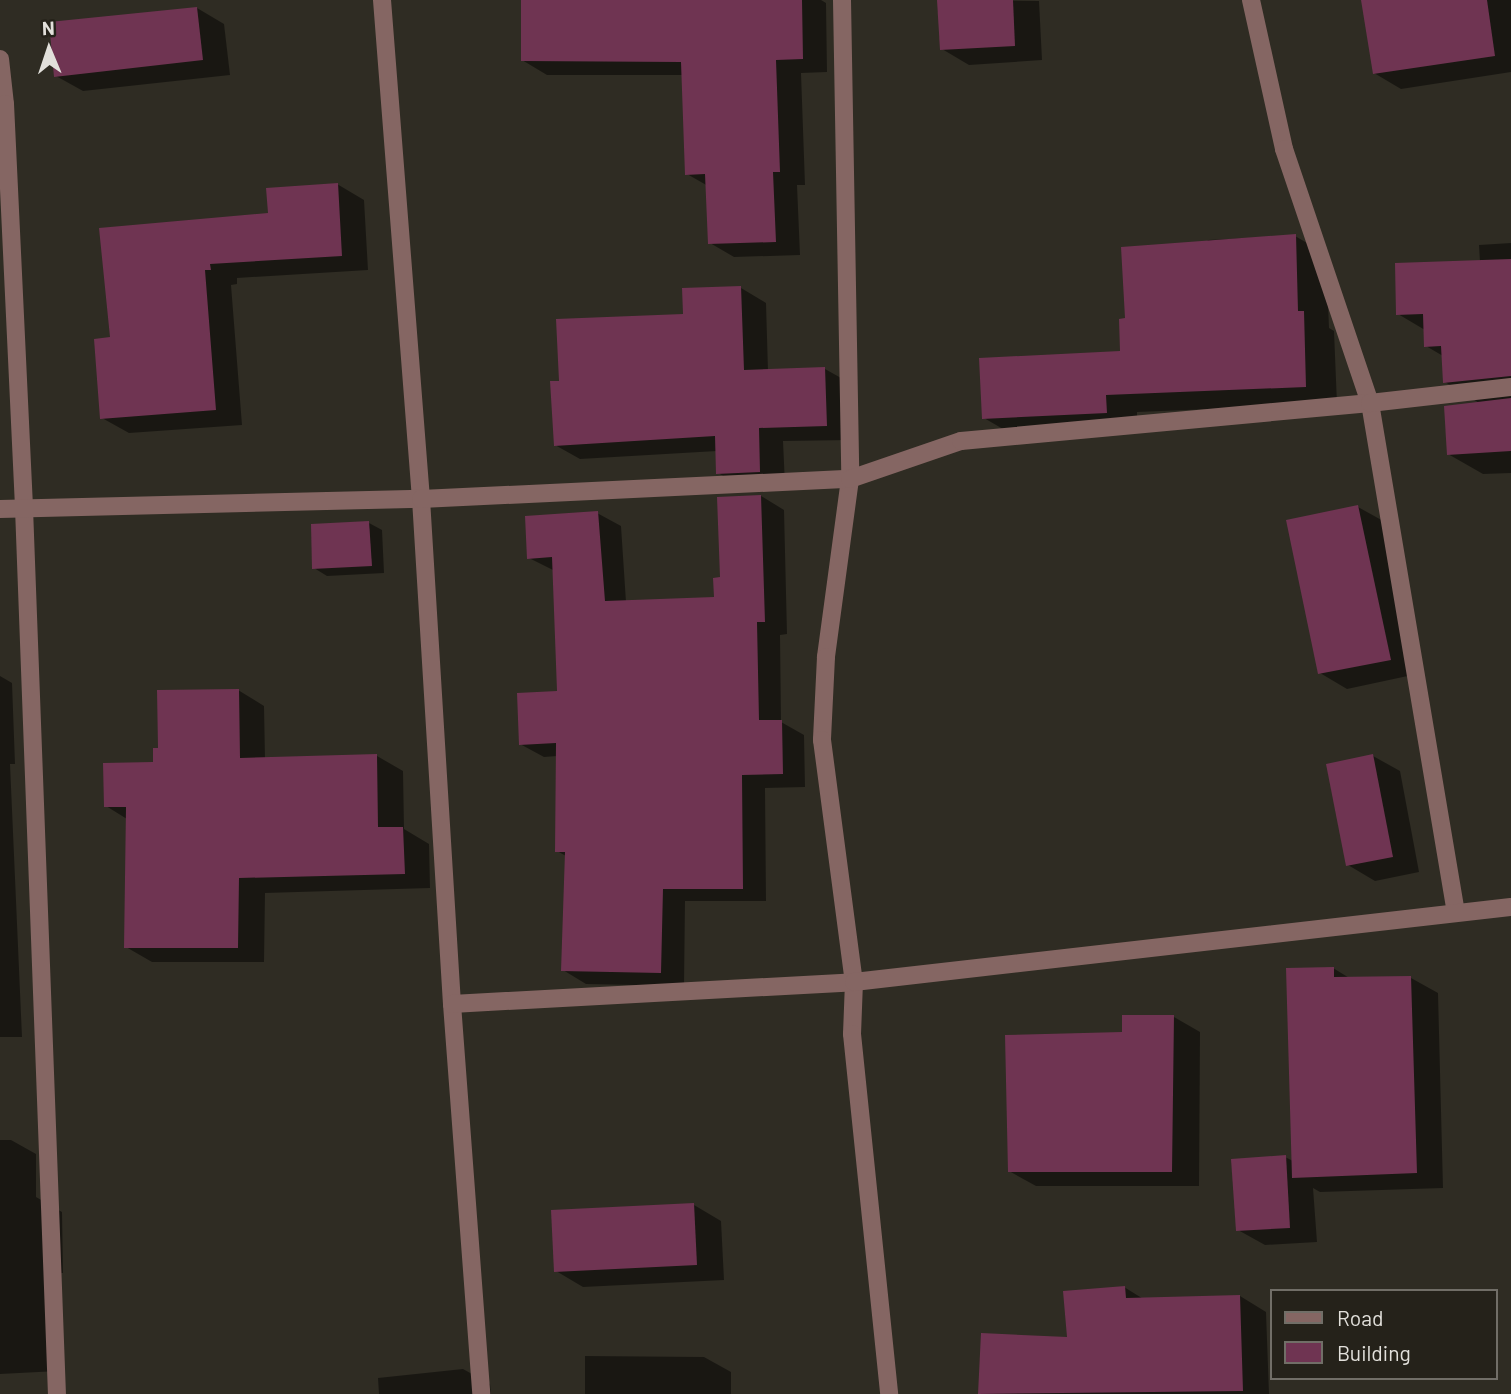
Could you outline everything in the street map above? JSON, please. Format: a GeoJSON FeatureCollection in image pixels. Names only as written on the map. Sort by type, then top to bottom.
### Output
{"type":"FeatureCollection","features":[{"type":"Feature","properties":{"kind":"street"},"geometry":{"type":"LineString","coordinates":[[382,0],[421,499],[452,1004],[481,1394]]}},
{"type":"Feature","properties":{"kind":"street"},"geometry":{"type":"LineString","coordinates":[[842,0],[850,479],[826,657],[822,740],[854,982],[852,1034],[889,1394]]}},
{"type":"Feature","properties":{"kind":"street"},"geometry":{"type":"LineString","coordinates":[[1251,0],[1284,149],[1370,403],[1456,913]]}},
{"type":"Feature","properties":{"kind":"street"},"geometry":{"type":"LineString","coordinates":[[0,59],[5,104],[24,508],[57,1394]]}},
{"type":"Feature","properties":{"kind":"street"},"geometry":{"type":"LineString","coordinates":[[0,509],[421,499],[850,479],[961,441],[1370,403],[1511,387]]}},
{"type":"Feature","properties":{"kind":"street"},"geometry":{"type":"LineString","coordinates":[[452,1004],[854,982],[1511,907]]}},
{"type":"Feature","properties":{"kind":"building"},"geometry":{"type":"Polygon","coordinates":[[[521,0],[802,0],[803,59],[776,60],[780,172],[773,172],[776,242],[708,244],[705,174],[685,175],[681,62],[521,61],[521,0]]]}},
{"type":"Feature","properties":{"kind":"building"},"geometry":{"type":"Polygon","coordinates":[[[937,0],[1013,0],[1015,46],[940,50],[937,0]]]}},
{"type":"Feature","properties":{"kind":"building"},"geometry":{"type":"Polygon","coordinates":[[[1361,0],[1487,0],[1495,56],[1373,74],[1361,0]]]}},
{"type":"Feature","properties":{"kind":"building"},"geometry":{"type":"Polygon","coordinates":[[[197,7],[203,60],[54,77],[49,22],[197,7]]]}},
{"type":"Feature","properties":{"kind":"building"},"geometry":{"type":"Polygon","coordinates":[[[338,183],[342,256],[210,264],[211,270],[205,270],[216,410],[100,419],[94,339],[110,337],[99,228],[268,213],[266,188],[338,183]]]}},
{"type":"Feature","properties":{"kind":"building"},"geometry":{"type":"Polygon","coordinates":[[[1296,234],[1298,311],[1304,311],[1306,387],[1106,395],[1107,413],[982,419],[979,358],[1120,351],[1119,319],[1125,318],[1121,247],[1296,234]]]}},
{"type":"Feature","properties":{"kind":"building"},"geometry":{"type":"Polygon","coordinates":[[[1511,259],[1511,376],[1443,383],[1441,346],[1424,347],[1423,314],[1396,315],[1395,263],[1511,259]]]}},
{"type":"Feature","properties":{"kind":"building"},"geometry":{"type":"Polygon","coordinates":[[[741,286],[744,370],[825,367],[827,426],[759,428],[760,472],[716,474],[715,436],[554,446],[550,381],[559,381],[556,319],[683,314],[682,288],[741,286]]]}},
{"type":"Feature","properties":{"kind":"building"},"geometry":{"type":"Polygon","coordinates":[[[1511,398],[1511,451],[1447,455],[1444,406],[1511,398]]]}},
{"type":"Feature","properties":{"kind":"building"},"geometry":{"type":"Polygon","coordinates":[[[761,495],[765,622],[757,622],[759,720],[782,720],[783,774],[742,775],[743,889],[663,889],[661,973],[561,971],[565,852],[555,852],[556,743],[519,745],[517,693],[557,691],[552,557],[527,559],[525,516],[598,511],[605,601],[714,597],[713,578],[720,577],[717,497],[761,495]]]}},
{"type":"Feature","properties":{"kind":"building"},"geometry":{"type":"Polygon","coordinates":[[[1358,505],[1391,660],[1318,674],[1286,520],[1358,505]]]}},
{"type":"Feature","properties":{"kind":"building"},"geometry":{"type":"Polygon","coordinates":[[[369,521],[372,566],[312,569],[311,524],[369,521]]]}},
{"type":"Feature","properties":{"kind":"building"},"geometry":{"type":"Polygon","coordinates":[[[239,689],[240,758],[377,754],[378,827],[403,827],[405,874],[239,878],[238,948],[124,948],[126,807],[104,807],[103,763],[153,762],[153,748],[158,748],[157,690],[239,689]]]}},
{"type":"Feature","properties":{"kind":"building"},"geometry":{"type":"Polygon","coordinates":[[[1373,754],[1393,857],[1346,866],[1326,764],[1373,754]]]}},
{"type":"Feature","properties":{"kind":"building"},"geometry":{"type":"Polygon","coordinates":[[[1334,967],[1334,977],[1411,976],[1417,1173],[1292,1178],[1286,968],[1334,967]]]}},
{"type":"Feature","properties":{"kind":"building"},"geometry":{"type":"Polygon","coordinates":[[[1122,1015],[1174,1015],[1172,1172],[1008,1172],[1005,1035],[1122,1032],[1122,1015]]]}},
{"type":"Feature","properties":{"kind":"building"},"geometry":{"type":"Polygon","coordinates":[[[1286,1155],[1290,1228],[1236,1231],[1231,1159],[1286,1155]]]}},
{"type":"Feature","properties":{"kind":"building"},"geometry":{"type":"Polygon","coordinates":[[[694,1203],[697,1265],[554,1272],[551,1210],[694,1203]]]}},
{"type":"Feature","properties":{"kind":"building"},"geometry":{"type":"Polygon","coordinates":[[[1125,1286],[1126,1298],[1240,1295],[1243,1391],[978,1394],[981,1333],[1067,1337],[1063,1291],[1125,1286]]]}}]}
